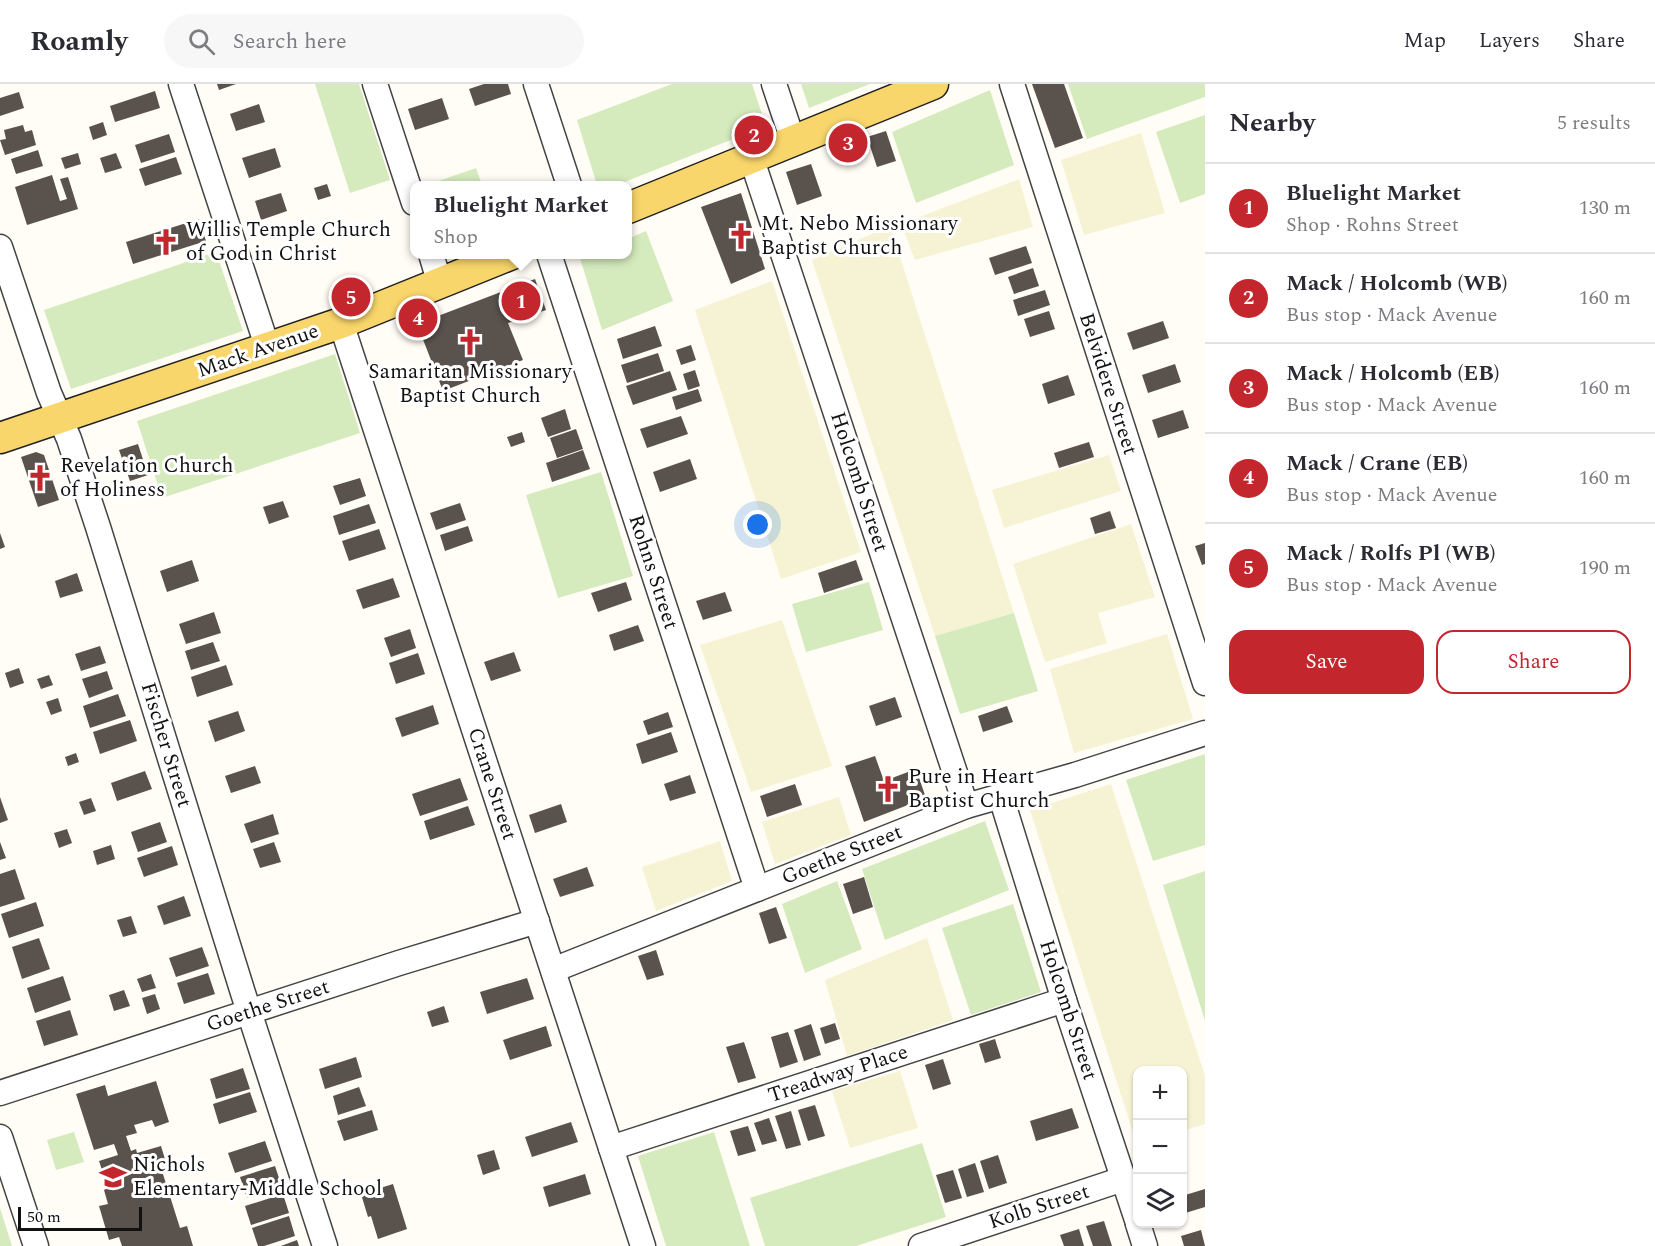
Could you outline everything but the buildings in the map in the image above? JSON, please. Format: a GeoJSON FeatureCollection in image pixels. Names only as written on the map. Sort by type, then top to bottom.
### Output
{"type":"FeatureCollection","features":[{"type":"Feature","properties":{"kind":"main road"},"geometry":{"type":"LineString","coordinates":[[632,206],[933,84]]}},
{"type":"Feature","properties":{"kind":"main road","name":"Mack Avenue"},"geometry":{"type":"LineString","coordinates":[[0,438],[268,349],[341,323],[503,259]]}},
{"type":"Feature","properties":{"kind":"street"},"geometry":{"type":"LineString","coordinates":[[181,84],[268,349]]}},
{"type":"Feature","properties":{"kind":"street"},"geometry":{"type":"LineString","coordinates":[[375,84],[410,191]]}},
{"type":"Feature","properties":{"kind":"street"},"geometry":{"type":"LineString","coordinates":[[536,84],[567,181]]}},
{"type":"Feature","properties":{"kind":"street"},"geometry":{"type":"LineString","coordinates":[[774,84],[793,141]]}},
{"type":"Feature","properties":{"kind":"street","name":"Belvidere Street"},"geometry":{"type":"LineString","coordinates":[[1012,84],[1205,683]]}},
{"type":"Feature","properties":{"kind":"street","name":"Holcomb Street"},"geometry":{"type":"LineString","coordinates":[[751,157],[966,806]]}},
{"type":"Feature","properties":{"kind":"street","name":"Fischer Street"},"geometry":{"type":"LineString","coordinates":[[0,247],[49,393],[69,439],[102,539],[249,1012],[325,1246]]}},
{"type":"Feature","properties":{"kind":"street"},"geometry":{"type":"LineString","coordinates":[[432,259],[440,284]]}},
{"type":"Feature","properties":{"kind":"street","name":"Rohns Street"},"geometry":{"type":"LineString","coordinates":[[550,259],[757,889]]}},
{"type":"Feature","properties":{"kind":"street","name":"Crane Street"},"geometry":{"type":"LineString","coordinates":[[341,323],[643,1246]]}},
{"type":"Feature","properties":{"kind":"street","name":"Goethe Street"},"geometry":{"type":"LineString","coordinates":[[553,970],[966,806],[1205,733]]}},
{"type":"Feature","properties":{"kind":"street","name":"Holcomb Street"},"geometry":{"type":"LineString","coordinates":[[1001,797],[1064,1000],[1133,1208]]}},
{"type":"Feature","properties":{"kind":"street","name":"Goethe Street"},"geometry":{"type":"LineString","coordinates":[[0,1093],[537,921]]}},
{"type":"Feature","properties":{"kind":"street","name":"Treadway Place"},"geometry":{"type":"LineString","coordinates":[[611,1148],[1064,1000]]}},
{"type":"Feature","properties":{"kind":"street"},"geometry":{"type":"LineString","coordinates":[[0,1137],[36,1246]]}},
{"type":"Feature","properties":{"kind":"street","name":"Kolb Street"},"geometry":{"type":"LineString","coordinates":[[921,1246],[1123,1179]]}},
{"type":"Feature","properties":{"kind":"street","name":"Holcomb Street"},"geometry":{"type":"LineString","coordinates":[[1140,1228],[1145,1246]]}},
{"type":"Feature","properties":{"kind":"shaded area"},"geometry":{"type":"Polygon","coordinates":[[[1141,133],[1165,213],[1084,235],[1061,160],[1141,133]]]}},
{"type":"Feature","properties":{"kind":"shaded area"},"geometry":{"type":"Polygon","coordinates":[[[1019,179],[1033,227],[915,260],[901,224],[1019,179]]]}},
{"type":"Feature","properties":{"kind":"shaded area"},"geometry":{"type":"Polygon","coordinates":[[[890,226],[1014,613],[935,636],[812,260],[890,226]]]}},
{"type":"Feature","properties":{"kind":"shaded area"},"geometry":{"type":"Polygon","coordinates":[[[772,281],[861,552],[781,579],[695,310],[772,281]]]}},
{"type":"Feature","properties":{"kind":"shaded area"},"geometry":{"type":"Polygon","coordinates":[[[1109,455],[1121,491],[1004,528],[992,490],[1109,455]]]}},
{"type":"Feature","properties":{"kind":"shaded area"},"geometry":{"type":"Polygon","coordinates":[[[1131,524],[1155,597],[1098,613],[1107,643],[1045,662],[1013,564],[1131,524]]]}},
{"type":"Feature","properties":{"kind":"shaded area"},"geometry":{"type":"Polygon","coordinates":[[[782,620],[832,766],[751,792],[700,645],[782,620]]]}},
{"type":"Feature","properties":{"kind":"shaded area"},"geometry":{"type":"Polygon","coordinates":[[[1167,634],[1193,719],[1074,753],[1050,669],[1167,634]]]}},
{"type":"Feature","properties":{"kind":"shaded area"},"geometry":{"type":"Polygon","coordinates":[[[1111,784],[1205,1076],[1205,1124],[1187,1130],[1187,1066],[1133,1066],[1133,1132],[1030,810],[1111,784]]]}},
{"type":"Feature","properties":{"kind":"shaded area"},"geometry":{"type":"Polygon","coordinates":[[[839,797],[851,835],[775,864],[762,822],[839,797]]]}},
{"type":"Feature","properties":{"kind":"shaded area"},"geometry":{"type":"Polygon","coordinates":[[[720,841],[732,881],[656,911],[642,867],[720,841]]]}},
{"type":"Feature","properties":{"kind":"shaded area"},"geometry":{"type":"Polygon","coordinates":[[[927,938],[953,1020],[847,1056],[825,980],[927,938]]]}},
{"type":"Feature","properties":{"kind":"shaded area"},"geometry":{"type":"Polygon","coordinates":[[[900,1071],[918,1128],[850,1148],[832,1091],[900,1071]]]}},
{"type":"Feature","properties":{"kind":"green space"},"geometry":{"type":"Polygon","coordinates":[[[315,84],[359,84],[390,180],[350,193],[315,84]]]}},
{"type":"Feature","properties":{"kind":"green space"},"geometry":{"type":"Polygon","coordinates":[[[672,84],[752,84],[766,126],[627,181],[596,181],[577,120],[672,84]]]}},
{"type":"Feature","properties":{"kind":"green space"},"geometry":{"type":"Polygon","coordinates":[[[801,84],[870,84],[809,108],[801,84]]]}},
{"type":"Feature","properties":{"kind":"green space"},"geometry":{"type":"Polygon","coordinates":[[[1068,84],[1205,84],[1205,97],[1087,139],[1068,84]]]}},
{"type":"Feature","properties":{"kind":"green space"},"geometry":{"type":"Polygon","coordinates":[[[990,90],[1014,165],[916,203],[892,132],[990,90]]]}},
{"type":"Feature","properties":{"kind":"green space"},"geometry":{"type":"Polygon","coordinates":[[[1205,115],[1205,194],[1180,203],[1156,132],[1205,115]]]}},
{"type":"Feature","properties":{"kind":"green space"},"geometry":{"type":"Polygon","coordinates":[[[476,168],[481,181],[439,181],[476,168]]]}},
{"type":"Feature","properties":{"kind":"green space"},"geometry":{"type":"Polygon","coordinates":[[[646,231],[673,301],[602,330],[580,259],[632,259],[632,237],[646,231]]]}},
{"type":"Feature","properties":{"kind":"green space"},"geometry":{"type":"Polygon","coordinates":[[[216,252],[243,331],[71,389],[44,310],[216,252]]]}},
{"type":"Feature","properties":{"kind":"green space"},"geometry":{"type":"Polygon","coordinates":[[[335,354],[360,433],[162,498],[137,421],[335,354]]]}},
{"type":"Feature","properties":{"kind":"green space"},"geometry":{"type":"Polygon","coordinates":[[[601,472],[633,576],[558,598],[526,495],[601,472]]]}},
{"type":"Feature","properties":{"kind":"green space"},"geometry":{"type":"Polygon","coordinates":[[[869,582],[883,630],[806,652],[792,604],[869,582]]]}},
{"type":"Feature","properties":{"kind":"green space"},"geometry":{"type":"Polygon","coordinates":[[[1014,613],[1038,691],[960,714],[935,636],[1014,613]]]}},
{"type":"Feature","properties":{"kind":"green space"},"geometry":{"type":"Polygon","coordinates":[[[1205,754],[1205,845],[1153,861],[1126,780],[1205,754]]]}},
{"type":"Feature","properties":{"kind":"green space"},"geometry":{"type":"Polygon","coordinates":[[[985,821],[1009,890],[885,940],[862,869],[985,821]]]}},
{"type":"Feature","properties":{"kind":"green space"},"geometry":{"type":"Polygon","coordinates":[[[1205,871],[1205,1021],[1163,885],[1205,871]]]}},
{"type":"Feature","properties":{"kind":"green space"},"geometry":{"type":"Polygon","coordinates":[[[837,881],[862,949],[805,973],[782,904],[837,881]]]}},
{"type":"Feature","properties":{"kind":"green space"},"geometry":{"type":"Polygon","coordinates":[[[1013,904],[1041,992],[971,1015],[942,928],[1013,904]]]}},
{"type":"Feature","properties":{"kind":"green space"},"geometry":{"type":"Polygon","coordinates":[[[74,1132],[84,1162],[56,1170],[47,1140],[74,1132]]]}},
{"type":"Feature","properties":{"kind":"green space"},"geometry":{"type":"Polygon","coordinates":[[[714,1132],[750,1246],[666,1246],[638,1156],[714,1132]]]}},
{"type":"Feature","properties":{"kind":"green space"},"geometry":{"type":"Polygon","coordinates":[[[922,1143],[946,1217],[856,1246],[765,1246],[750,1198],[922,1143]]]}},
{"type":"Feature","properties":{"kind":"green space"},"geometry":{"type":"Polygon","coordinates":[[[0,1208],[12,1246],[0,1246],[0,1208]]]}},
{"type":"Feature","properties":{"kind":"place","name":"Mack / Holcomb (WB)"},"geometry":{"type":"Point","coordinates":[754,135]}},
{"type":"Feature","properties":{"kind":"place","name":"Mack / Holcomb (EB)"},"geometry":{"type":"Point","coordinates":[848,143]}},
{"type":"Feature","properties":{"kind":"place","name":"Mt. Nebo Missionary Baptist Church"},"geometry":{"type":"Point","coordinates":[741,236]}},
{"type":"Feature","properties":{"kind":"place","name":"Willis Temple Church of God in Christ"},"geometry":{"type":"Point","coordinates":[166,242]}},
{"type":"Feature","properties":{"kind":"place","name":"Mack / Rolfs Pl (WB)"},"geometry":{"type":"Point","coordinates":[351,297]}},
{"type":"Feature","properties":{"kind":"place","name":"Bluelight Market"},"geometry":{"type":"Point","coordinates":[521,301]}},
{"type":"Feature","properties":{"kind":"place","name":"Mack / Crane (EB)"},"geometry":{"type":"Point","coordinates":[418,318]}},
{"type":"Feature","properties":{"kind":"place","name":"Samaritan Missionary Baptist Church"},"geometry":{"type":"Point","coordinates":[470,342]}},
{"type":"Feature","properties":{"kind":"place","name":"Revelation Church of Holiness"},"geometry":{"type":"Point","coordinates":[40,478]}},
{"type":"Feature","properties":{"kind":"place","name":"Pure in Heart Baptist Church"},"geometry":{"type":"Point","coordinates":[888,789]}},
{"type":"Feature","properties":{"kind":"place","name":"Nichols Elementary-Middle School"},"geometry":{"type":"Point","coordinates":[113,1177]}}]}
